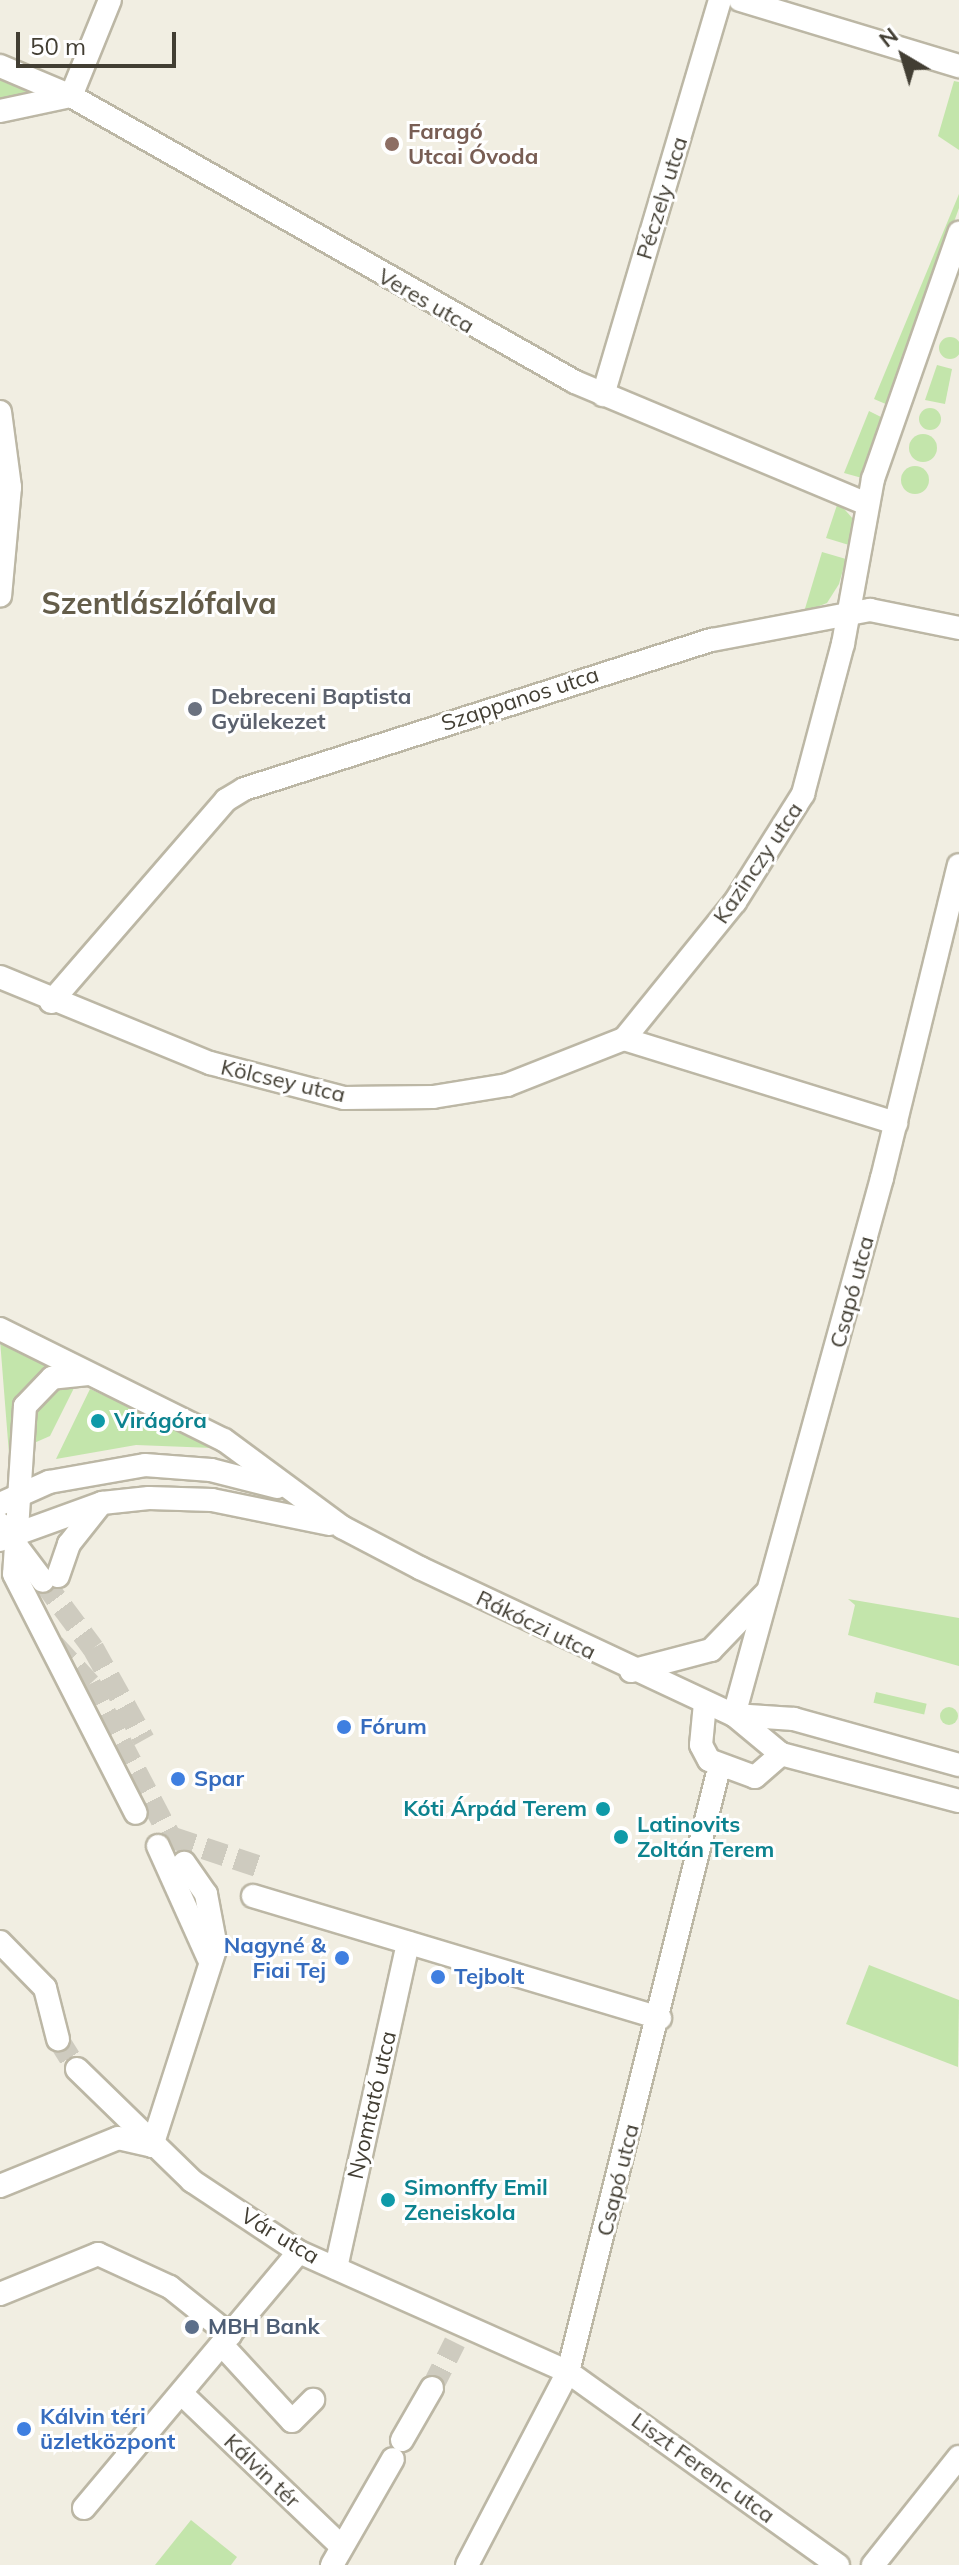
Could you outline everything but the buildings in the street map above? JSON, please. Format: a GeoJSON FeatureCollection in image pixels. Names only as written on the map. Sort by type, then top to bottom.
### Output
{"type":"FeatureCollection","features":[{"type":"Feature","properties":{"kind":"street"},"geometry":{"type":"LineString","coordinates":[[0,111],[71,96],[110,0]]}},
{"type":"Feature","properties":{"kind":"street","name":"Péczely utca"},"geometry":{"type":"LineString","coordinates":[[603,395],[720,0]]}},
{"type":"Feature","properties":{"kind":"street"},"geometry":{"type":"LineString","coordinates":[[740,0],[959,66]]}},
{"type":"Feature","properties":{"kind":"street","name":"Veres utca"},"geometry":{"type":"LineString","coordinates":[[0,66],[71,96],[449,315],[603,395],[867,504]]}},
{"type":"Feature","properties":{"kind":"street","name":"Kazinczy utca"},"geometry":{"type":"LineString","coordinates":[[624,1039],[735,902],[796,809],[849,613],[867,504],[959,233]]}},
{"type":"Feature","properties":{"kind":"street"},"geometry":{"type":"LineString","coordinates":[[0,412],[10,495],[0,596]]}},
{"type":"Feature","properties":{"kind":"street","name":"Szappanos utca"},"geometry":{"type":"LineString","coordinates":[[51,1002],[238,791],[667,651],[876,610],[959,628]]}},
{"type":"Feature","properties":{"kind":"street","name":"Csapó utca"},"geometry":{"type":"LineString","coordinates":[[734,1715],[896,1123],[959,865]]}},
{"type":"Feature","properties":{"kind":"street","name":"Kölcsey utca"},"geometry":{"type":"LineString","coordinates":[[0,977],[51,1002],[210,1063],[344,1098],[483,1090],[554,1072],[624,1039]]}},
{"type":"Feature","properties":{"kind":"street"},"geometry":{"type":"LineString","coordinates":[[624,1039],[896,1123]]}},
{"type":"Feature","properties":{"kind":"street","name":"Rákóczi utca"},"geometry":{"type":"LineString","coordinates":[[0,1329],[224,1440],[342,1527],[631,1671],[734,1715]]}},
{"type":"Feature","properties":{"kind":"street"},"geometry":{"type":"LineString","coordinates":[[89,1374],[52,1378],[29,1398],[21,1494],[5,1534],[14,1574],[74,1686],[136,1813]]}},
{"type":"Feature","properties":{"kind":"street","name":"Rákóczi utca"},"geometry":{"type":"LineString","coordinates":[[0,1504],[21,1494],[95,1471],[211,1470],[271,1484],[310,1505]]}},
{"type":"Feature","properties":{"kind":"street","name":"Rákóczi utca"},"geometry":{"type":"LineString","coordinates":[[102,1503],[212,1500],[342,1527]]}},
{"type":"Feature","properties":{"kind":"street"},"geometry":{"type":"LineString","coordinates":[[5,1534],[102,1503]]}},
{"type":"Feature","properties":{"kind":"street"},"geometry":{"type":"LineString","coordinates":[[5,1534],[50,1578],[69,1544],[102,1503]]}},
{"type":"Feature","properties":{"kind":"street"},"geometry":{"type":"LineString","coordinates":[[631,1671],[711,1650],[771,1586]]}},
{"type":"Feature","properties":{"kind":"street"},"geometry":{"type":"LineString","coordinates":[[705,1703],[701,1745],[709,1760],[755,1777],[781,1754]]}},
{"type":"Feature","properties":{"kind":"street"},"geometry":{"type":"LineString","coordinates":[[734,1715],[781,1754],[959,1801]]}},
{"type":"Feature","properties":{"kind":"street"},"geometry":{"type":"LineString","coordinates":[[734,1715],[794,1719],[959,1765]]}},
{"type":"Feature","properties":{"kind":"street","name":"Csapó utca"},"geometry":{"type":"LineString","coordinates":[[467,2565],[568,2372],[660,2018],[717,1776]]}},
{"type":"Feature","properties":{"kind":"street"},"geometry":{"type":"LineString","coordinates":[[158,1846],[208,1957]]}},
{"type":"Feature","properties":{"kind":"street"},"geometry":{"type":"LineString","coordinates":[[77,2069],[152,2146],[192,2033],[208,1957],[216,1947],[206,1894],[184,1863]]}},
{"type":"Feature","properties":{"kind":"street"},"geometry":{"type":"LineString","coordinates":[[206,1894],[213,1872]]}},
{"type":"Feature","properties":{"kind":"street"},"geometry":{"type":"LineString","coordinates":[[253,1896],[660,2018]]}},
{"type":"Feature","properties":{"kind":"street"},"geometry":{"type":"LineString","coordinates":[[0,1942],[45,1988],[58,2039]]}},
{"type":"Feature","properties":{"kind":"street","name":"Nyomtató utca"},"geometry":{"type":"LineString","coordinates":[[336,2268],[408,1943]]}},
{"type":"Feature","properties":{"kind":"street","name":"Vár utca"},"geometry":{"type":"LineString","coordinates":[[0,2186],[118,2138],[152,2146],[299,2252],[336,2268],[459,2333],[568,2372]]}},
{"type":"Feature","properties":{"kind":"street"},"geometry":{"type":"LineString","coordinates":[[84,2508],[299,2252]]}},
{"type":"Feature","properties":{"kind":"street"},"geometry":{"type":"LineString","coordinates":[[0,2294],[98,2254],[170,2287],[226,2340],[292,2421],[313,2400]]}},
{"type":"Feature","properties":{"kind":"street","name":"Liszt Ferenc utca"},"geometry":{"type":"LineString","coordinates":[[568,2372],[838,2565]]}},
{"type":"Feature","properties":{"kind":"street"},"geometry":{"type":"LineString","coordinates":[[337,2556],[432,2388]]}},
{"type":"Feature","properties":{"kind":"street","name":"Kálvin tér"},"geometry":{"type":"LineString","coordinates":[[182,2394],[337,2556]]}},
{"type":"Feature","properties":{"kind":"street"},"geometry":{"type":"LineString","coordinates":[[873,2565],[959,2457]]}},
{"type":"Feature","properties":{"kind":"green space"},"geometry":{"type":"Polygon","coordinates":[[[0,76],[32,90],[0,101],[0,76]]]}},
{"type":"Feature","properties":{"kind":"green space"},"geometry":{"type":"Polygon","coordinates":[[[954,81],[959,82],[959,150],[938,136],[954,81]]]}},
{"type":"Feature","properties":{"kind":"green space"},"geometry":{"type":"Polygon","coordinates":[[[959,194],[959,208],[888,405],[874,399],[959,194]]]}},
{"type":"Feature","properties":{"kind":"green space"},"geometry":{"type":"Polygon","coordinates":[[[950,337],[958,340],[961,348],[958,356],[950,359],[942,356],[939,348],[942,340],[950,337]]]}},
{"type":"Feature","properties":{"kind":"green space"},"geometry":{"type":"Polygon","coordinates":[[[937,365],[952,369],[945,404],[925,400],[937,365]]]}},
{"type":"Feature","properties":{"kind":"green space"},"geometry":{"type":"Polygon","coordinates":[[[926,408],[934,408],[941,419],[934,430],[926,430],[919,423],[919,415],[926,408]]]}},
{"type":"Feature","properties":{"kind":"green space"},"geometry":{"type":"Polygon","coordinates":[[[869,411],[883,418],[862,478],[844,473],[869,411]]]}},
{"type":"Feature","properties":{"kind":"green space"},"geometry":{"type":"Polygon","coordinates":[[[923,434],[933,438],[937,448],[933,458],[923,462],[913,458],[909,448],[913,438],[923,434]]]}},
{"type":"Feature","properties":{"kind":"green space"},"geometry":{"type":"Polygon","coordinates":[[[915,466],[925,470],[929,480],[925,490],[915,494],[905,490],[901,480],[905,470],[915,466]]]}},
{"type":"Feature","properties":{"kind":"green space"},"geometry":{"type":"Polygon","coordinates":[[[838,502],[854,520],[849,545],[826,538],[838,502]]]}},
{"type":"Feature","properties":{"kind":"green space"},"geometry":{"type":"Polygon","coordinates":[[[822,552],[846,559],[839,584],[827,603],[804,612],[822,552]]]}},
{"type":"Feature","properties":{"kind":"green space"},"geometry":{"type":"Polygon","coordinates":[[[0,1340],[51,1367],[20,1397],[15,1452],[9,1454],[0,1340]]]}},
{"type":"Feature","properties":{"kind":"green space"},"geometry":{"type":"Polygon","coordinates":[[[76,1384],[50,1436],[34,1443],[33,1412],[51,1388],[76,1384]]]}},
{"type":"Feature","properties":{"kind":"green space"},"geometry":{"type":"Polygon","coordinates":[[[90,1389],[213,1444],[213,1448],[136,1445],[56,1459],[90,1389]]]}},
{"type":"Feature","properties":{"kind":"green space"},"geometry":{"type":"Polygon","coordinates":[[[848,1599],[959,1618],[959,1666],[848,1635],[855,1605],[848,1599]]]}},
{"type":"Feature","properties":{"kind":"green space"},"geometry":{"type":"Polygon","coordinates":[[[876,1692],[927,1704],[924,1714],[874,1703],[876,1692]]]}},
{"type":"Feature","properties":{"kind":"green space"},"geometry":{"type":"Polygon","coordinates":[[[949,1707],[958,1716],[949,1725],[940,1716],[949,1707]]]}},
{"type":"Feature","properties":{"kind":"green space"},"geometry":{"type":"Polygon","coordinates":[[[869,1965],[959,2000],[958,2067],[846,2024],[869,1965]]]}},
{"type":"Feature","properties":{"kind":"green space"},"geometry":{"type":"Polygon","coordinates":[[[191,2520],[237,2557],[231,2565],[155,2565],[191,2520]]]}},
{"type":"Feature","properties":{"kind":"tunnel"},"geometry":{"type":"LineString","coordinates":[[43,1581],[93,1648],[144,1740]]}},
{"type":"Feature","properties":{"kind":"tunnel"},"geometry":{"type":"LineString","coordinates":[[54,1645],[90,1684],[184,1863]]}},
{"type":"Feature","properties":{"kind":"tunnel"},"geometry":{"type":"LineString","coordinates":[[173,1838],[266,1869]]}},
{"type":"Feature","properties":{"kind":"tunnel"},"geometry":{"type":"LineString","coordinates":[[58,2039],[77,2069]]}},
{"type":"Feature","properties":{"kind":"tunnel"},"geometry":{"type":"LineString","coordinates":[[432,2388],[455,2342]]}},
{"type":"Feature","properties":{"kind":"place","name":"Faragó Utcai Óvoda"},"geometry":{"type":"Point","coordinates":[392,144]}},
{"type":"Feature","properties":{"kind":"place","name":"Debreceni Baptista Gyülekezet"},"geometry":{"type":"Point","coordinates":[195,709]}},
{"type":"Feature","properties":{"kind":"place","name":"Virágóra"},"geometry":{"type":"Point","coordinates":[98,1421]}},
{"type":"Feature","properties":{"kind":"place","name":"Fórum"},"geometry":{"type":"Point","coordinates":[344,1727]}},
{"type":"Feature","properties":{"kind":"place","name":"Spar"},"geometry":{"type":"Point","coordinates":[178,1779]}},
{"type":"Feature","properties":{"kind":"place","name":"Kóti Árpád Terem"},"geometry":{"type":"Point","coordinates":[603,1809]}},
{"type":"Feature","properties":{"kind":"place","name":"Latinovits Zoltán Terem"},"geometry":{"type":"Point","coordinates":[621,1837]}},
{"type":"Feature","properties":{"kind":"place","name":"Nagyné & Fiai Tej"},"geometry":{"type":"Point","coordinates":[342,1958]}},
{"type":"Feature","properties":{"kind":"place","name":"Tejbolt"},"geometry":{"type":"Point","coordinates":[438,1977]}},
{"type":"Feature","properties":{"kind":"place","name":"Simonffy Emil Zeneiskola"},"geometry":{"type":"Point","coordinates":[388,2200]}},
{"type":"Feature","properties":{"kind":"place","name":"MBH Bank"},"geometry":{"type":"Point","coordinates":[192,2327]}},
{"type":"Feature","properties":{"kind":"place","name":"Kálvin téri üzletközpont"},"geometry":{"type":"Point","coordinates":[24,2429]}},
{"type":"Feature","properties":{"kind":"district","name":"Szentlászlófalva"},"geometry":{"type":"Point","coordinates":[159,603]}}]}
